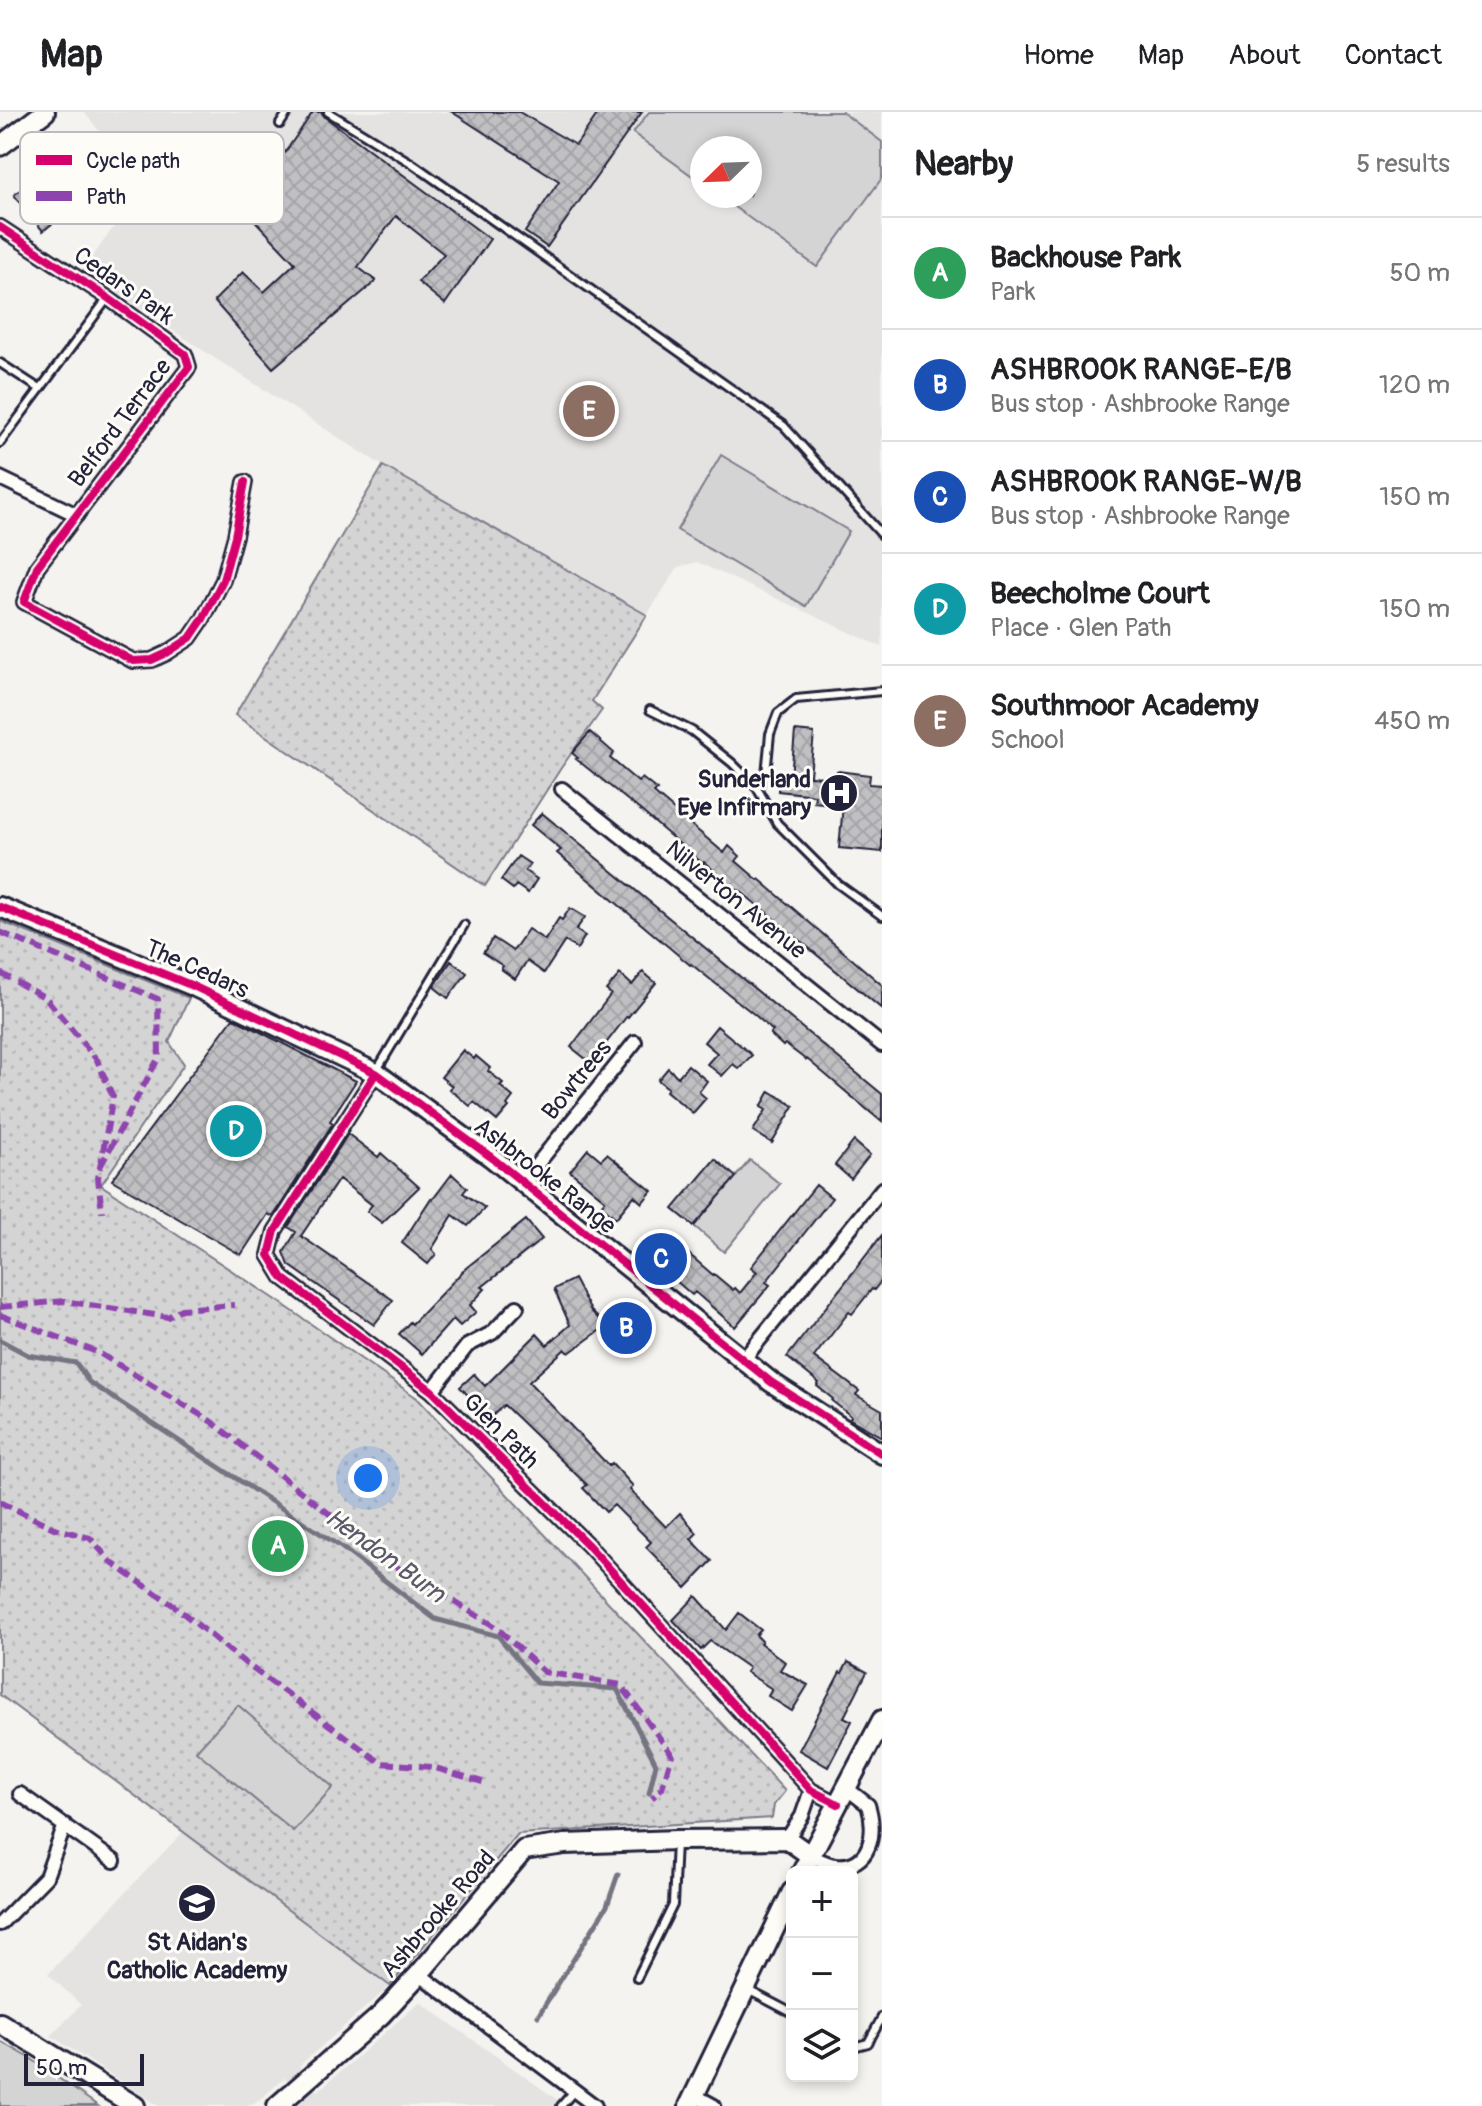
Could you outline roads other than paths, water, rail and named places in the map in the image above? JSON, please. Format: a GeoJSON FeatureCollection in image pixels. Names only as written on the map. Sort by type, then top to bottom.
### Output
{"type":"FeatureCollection","features":[{"type":"Feature","properties":{"kind":"street"},"geometry":{"type":"LineString","coordinates":[[0,146],[45,112]]}},
{"type":"Feature","properties":{"kind":"street","name":"Cedars Park"},"geometry":{"type":"LineString","coordinates":[[0,227],[108,298],[185,354]]}},
{"type":"Feature","properties":{"kind":"street","name":"Belford Terrace"},"geometry":{"type":"LineString","coordinates":[[77,515],[189,367],[185,354]]}},
{"type":"Feature","properties":{"kind":"street"},"geometry":{"type":"LineString","coordinates":[[0,478],[77,515],[37,567],[24,602],[133,661],[152,660],[167,653],[190,638],[203,619],[223,580],[245,482]]}},
{"type":"Feature","properties":{"kind":"street","name":"Nilverton Avenue"},"geometry":{"type":"LineString","coordinates":[[562,789],[882,1045]]}},
{"type":"Feature","properties":{"kind":"street","name":"The Cedars"},"geometry":{"type":"LineString","coordinates":[[0,907],[193,986],[376,1073]]}},
{"type":"Feature","properties":{"kind":"street","name":"Bowtrees"},"geometry":{"type":"LineString","coordinates":[[523,1182],[635,1042]]}},
{"type":"Feature","properties":{"kind":"street","name":"Ashbrooke Range"},"geometry":{"type":"LineString","coordinates":[[376,1073],[523,1182],[771,1382],[882,1454]]}},
{"type":"Feature","properties":{"kind":"street","name":"Glen Path"},"geometry":{"type":"LineString","coordinates":[[376,1073],[275,1231],[269,1255],[283,1278],[432,1391],[587,1544],[811,1790],[842,1796]]}},
{"type":"Feature","properties":{"kind":"street"},"geometry":{"type":"LineString","coordinates":[[743,1360],[882,1189]]}},
{"type":"Feature","properties":{"kind":"street"},"geometry":{"type":"LineString","coordinates":[[432,1391],[467,1346],[492,1333],[517,1307]]}},
{"type":"Feature","properties":{"kind":"street"},"geometry":{"type":"LineString","coordinates":[[807,1864],[882,1720]]}},
{"type":"Feature","properties":{"kind":"street"},"geometry":{"type":"LineString","coordinates":[[811,1790],[802,1816],[787,1839],[807,1864],[847,1864],[867,1851],[878,1832],[868,1805],[842,1796]]}},
{"type":"Feature","properties":{"kind":"street"},"geometry":{"type":"LineString","coordinates":[[20,1794],[114,1861]]}},
{"type":"Feature","properties":{"kind":"street"},"geometry":{"type":"LineString","coordinates":[[0,1924],[46,1877],[65,1825]]}},
{"type":"Feature","properties":{"kind":"street","name":"Ashbrooke Road"},"geometry":{"type":"LineString","coordinates":[[277,2106],[381,2015],[524,1850],[565,1844],[787,1839]]}},
{"type":"Feature","properties":{"kind":"street"},"geometry":{"type":"LineString","coordinates":[[714,2106],[692,2100],[786,1904]]}},
{"type":"Feature","properties":{"kind":"street"},"geometry":{"type":"LineString","coordinates":[[419,1974],[595,2106]]}},
{"type":"Feature","properties":{"kind":"street"},"geometry":{"type":"LineString","coordinates":[[0,2023],[135,2106]]}},
{"type":"Feature","properties":{"kind":"lane"},"geometry":{"type":"LineString","coordinates":[[280,124],[288,112]]}},
{"type":"Feature","properties":{"kind":"lane"},"geometry":{"type":"LineString","coordinates":[[328,112],[413,164],[784,426],[882,535]]}},
{"type":"Feature","properties":{"kind":"lane"},"geometry":{"type":"LineString","coordinates":[[0,443],[108,298]]}},
{"type":"Feature","properties":{"kind":"lane"},"geometry":{"type":"LineString","coordinates":[[0,363],[40,389]]}},
{"type":"Feature","properties":{"kind":"lane"},"geometry":{"type":"LineString","coordinates":[[757,788],[766,774],[770,734],[778,713],[796,699],[882,691]]}},
{"type":"Feature","properties":{"kind":"lane"},"geometry":{"type":"LineString","coordinates":[[650,710],[692,731],[732,763],[757,788],[777,823],[838,884],[882,916]]}},
{"type":"Feature","properties":{"kind":"lane"},"geometry":{"type":"LineString","coordinates":[[376,1073],[464,925]]}},
{"type":"Feature","properties":{"kind":"lane"},"geometry":{"type":"LineString","coordinates":[[637,1978],[673,1905],[677,1840]]}},
{"type":"Feature","properties":{"kind":"lane"},"geometry":{"type":"LineString","coordinates":[[745,1988],[786,2010]]}},
{"type":"Feature","properties":{"kind":"lane"},"geometry":{"type":"LineString","coordinates":[[858,2046],[868,2043],[882,2017]]}},
{"type":"Feature","properties":{"kind":"lane"},"geometry":{"type":"LineString","coordinates":[[561,2106],[575,2090]]}},
{"type":"Feature","properties":{"kind":"waterway","name":"Hendon Burn"},"geometry":{"type":"LineString","coordinates":[[0,1340],[28,1355],[76,1363],[89,1382],[341,1547],[435,1619],[498,1636],[537,1683],[617,1689],[656,1764],[649,1793]]}},
{"type":"Feature","properties":{"kind":"waterway"},"geometry":{"type":"LineString","coordinates":[[538,2016],[607,1906],[618,1874]]}},
{"type":"Feature","properties":{"kind":"place","name":"Southmoor Academy"},"geometry":{"type":"Point","coordinates":[589,411]}},
{"type":"Feature","properties":{"kind":"place","name":"Sunderland Eye Infirmary"},"geometry":{"type":"Point","coordinates":[839,793]}},
{"type":"Feature","properties":{"kind":"place","name":"Beecholme Court"},"geometry":{"type":"Point","coordinates":[236,1131]}},
{"type":"Feature","properties":{"kind":"place","name":"ASHBROOK RANGE-W/B"},"geometry":{"type":"Point","coordinates":[661,1259]}},
{"type":"Feature","properties":{"kind":"place","name":"ASHBROOK RANGE-E/B"},"geometry":{"type":"Point","coordinates":[626,1328]}},
{"type":"Feature","properties":{"kind":"place","name":"Backhouse Park"},"geometry":{"type":"Point","coordinates":[278,1546]}},
{"type":"Feature","properties":{"kind":"place","name":"St Aidan's Catholic Academy"},"geometry":{"type":"Point","coordinates":[197,1903]}}]}
